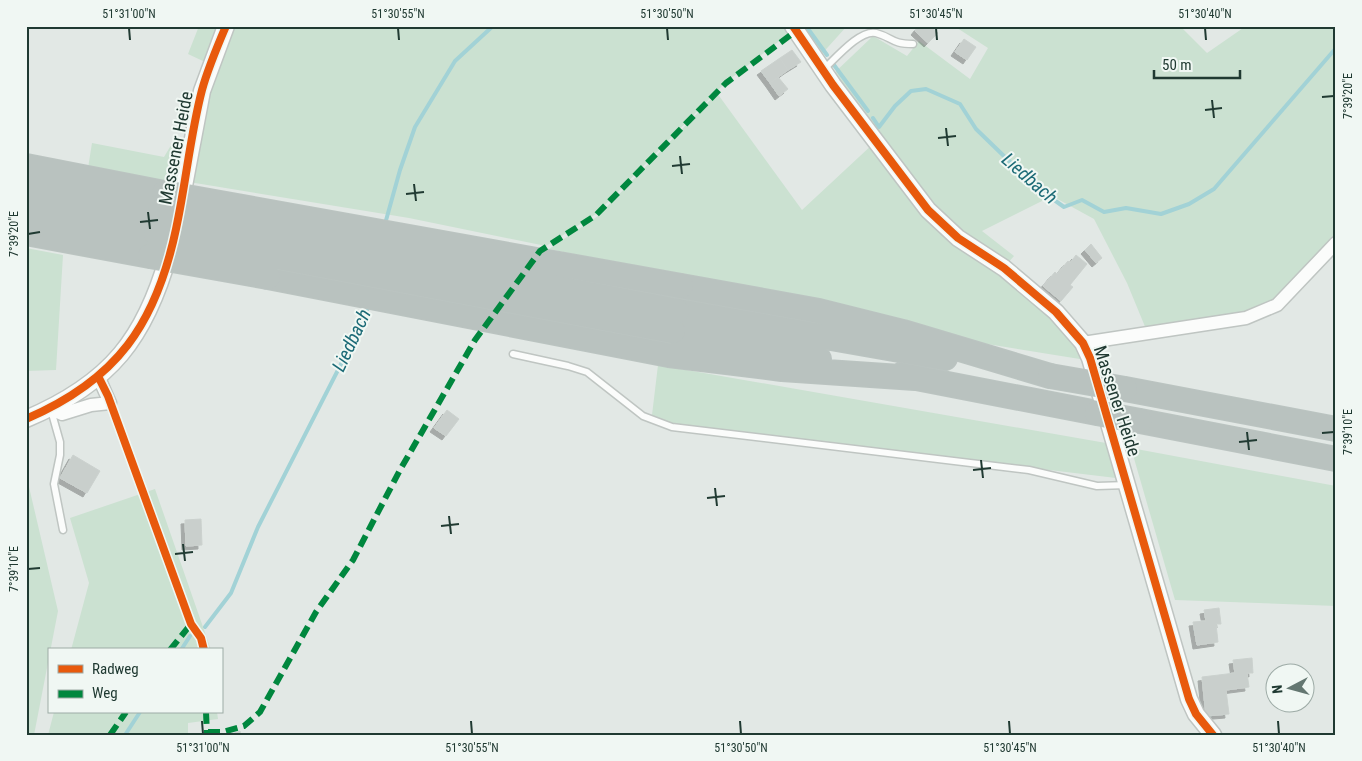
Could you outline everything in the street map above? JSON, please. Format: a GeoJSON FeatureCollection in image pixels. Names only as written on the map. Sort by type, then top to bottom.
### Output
{"type":"FeatureCollection","features":[{"type":"Feature","properties":{"kind":"highway"},"geometry":{"type":"LineString","coordinates":[[26,166],[158,224],[675,321],[1050,376],[1336,428]]}},
{"type":"Feature","properties":{"kind":"highway"},"geometry":{"type":"LineString","coordinates":[[26,188],[158,224],[669,355],[782,369],[915,378]]}},
{"type":"Feature","properties":{"kind":"highway"},"geometry":{"type":"LineString","coordinates":[[26,211],[158,224],[682,286],[828,313],[903,332],[1050,376]]}},
{"type":"Feature","properties":{"kind":"highway"},"geometry":{"type":"LineString","coordinates":[[26,233],[158,224]]}},
{"type":"Feature","properties":{"kind":"highway"},"geometry":{"type":"LineString","coordinates":[[675,321],[915,378],[1336,458]]}},
{"type":"Feature","properties":{"kind":"street","name":"Massener Heide"},"geometry":{"type":"LineString","coordinates":[[26,419],[51,409],[99,378],[115,362],[133,338],[152,306],[161,285],[176,230],[202,91],[226,26]]}},
{"type":"Feature","properties":{"kind":"street","name":"Massener Heide"},"geometry":{"type":"LineString","coordinates":[[793,26],[822,70],[928,210],[943,225],[1004,268],[1056,312],[1083,343],[1090,358],[1128,485],[1189,699],[1196,714],[1213,735]]}},
{"type":"Feature","properties":{"kind":"street"},"geometry":{"type":"LineString","coordinates":[[1083,343],[1246,318],[1262,312],[1277,305],[1336,244]]}},
{"type":"Feature","properties":{"kind":"street","name":"Massener Heide"},"geometry":{"type":"LineString","coordinates":[[51,409],[62,414],[91,405],[110,403],[99,378]]}},
{"type":"Feature","properties":{"kind":"lane"},"geometry":{"type":"LineString","coordinates":[[822,70],[860,35],[868,32],[877,33],[898,44],[913,44]]}},
{"type":"Feature","properties":{"kind":"lane"},"geometry":{"type":"LineString","coordinates":[[513,354],[587,372],[643,416],[672,427],[1029,470],[1097,486],[1128,485]]}},
{"type":"Feature","properties":{"kind":"lane"},"geometry":{"type":"LineString","coordinates":[[51,409],[60,442],[60,455],[54,484],[64,530]]}},
{"type":"Feature","properties":{"kind":"green space"},"geometry":{"type":"Polygon","coordinates":[[[199,26],[220,26],[205,62],[188,54],[199,26]]]}},
{"type":"Feature","properties":{"kind":"green space"},"geometry":{"type":"Polygon","coordinates":[[[232,26],[788,26],[791,32],[725,83],[596,214],[546,246],[409,218],[189,182],[201,121],[232,26]]]}},
{"type":"Feature","properties":{"kind":"green space"},"geometry":{"type":"Polygon","coordinates":[[[799,26],[847,26],[819,57],[799,26]]]}},
{"type":"Feature","properties":{"kind":"green space"},"geometry":{"type":"Polygon","coordinates":[[[954,26],[1180,26],[1207,53],[1246,26],[1336,26],[1336,239],[1294,286],[1260,309],[1146,329],[1127,283],[1094,219],[1052,196],[982,231],[1014,256],[1006,265],[946,223],[831,76],[873,36],[907,56],[919,41],[970,79],[988,48],[954,26]]]}},
{"type":"Feature","properties":{"kind":"green space"},"geometry":{"type":"Polygon","coordinates":[[[717,93],[802,210],[874,143],[925,211],[1053,315],[1086,360],[981,343],[905,322],[549,249],[598,216],[717,93]]]}},
{"type":"Feature","properties":{"kind":"green space"},"geometry":{"type":"Polygon","coordinates":[[[176,137],[186,140],[179,183],[88,168],[92,143],[164,157],[176,137]]]}},
{"type":"Feature","properties":{"kind":"green space"},"geometry":{"type":"Polygon","coordinates":[[[26,248],[63,255],[56,370],[26,371],[26,248]]]}},
{"type":"Feature","properties":{"kind":"green space"},"geometry":{"type":"Polygon","coordinates":[[[658,365],[1106,443],[1116,478],[676,425],[652,415],[658,365]]]}},
{"type":"Feature","properties":{"kind":"green space"},"geometry":{"type":"Polygon","coordinates":[[[1131,448],[1336,486],[1336,606],[1175,600],[1131,448]]]}},
{"type":"Feature","properties":{"kind":"green space"},"geometry":{"type":"Polygon","coordinates":[[[26,474],[58,611],[51,648],[48,648],[48,663],[34,735],[26,735],[26,474]]]}},
{"type":"Feature","properties":{"kind":"green space"},"geometry":{"type":"Polygon","coordinates":[[[155,489],[210,648],[72,648],[89,583],[70,518],[155,489]]]}},
{"type":"Feature","properties":{"kind":"green space"},"geometry":{"type":"Polygon","coordinates":[[[53,714],[217,714],[218,719],[188,723],[188,735],[48,735],[53,714]]]}},
{"type":"Feature","properties":{"kind":"building"},"geometry":{"type":"Polygon","coordinates":[[[919,26],[930,26],[938,33],[928,43],[915,31],[919,26]]]}},
{"type":"Feature","properties":{"kind":"building"},"geometry":{"type":"Polygon","coordinates":[[[964,39],[976,47],[967,60],[955,52],[964,39]]]}},
{"type":"Feature","properties":{"kind":"building"},"geometry":{"type":"Polygon","coordinates":[[[792,50],[801,62],[788,70],[780,58],[792,50]]]}},
{"type":"Feature","properties":{"kind":"building"},"geometry":{"type":"Polygon","coordinates":[[[780,58],[788,70],[770,83],[761,71],[780,58]]]}},
{"type":"Feature","properties":{"kind":"building"},"geometry":{"type":"Polygon","coordinates":[[[778,77],[788,89],[779,96],[770,83],[778,77]]]}},
{"type":"Feature","properties":{"kind":"building"},"geometry":{"type":"Polygon","coordinates":[[[1091,244],[1102,258],[1096,263],[1085,250],[1091,244]]]}},
{"type":"Feature","properties":{"kind":"building"},"geometry":{"type":"Polygon","coordinates":[[[1076,255],[1087,264],[1070,285],[1073,287],[1061,301],[1043,286],[1055,272],[1057,274],[1076,255]]]}},
{"type":"Feature","properties":{"kind":"building"},"geometry":{"type":"Polygon","coordinates":[[[447,410],[459,419],[446,436],[434,428],[447,410]]]}},
{"type":"Feature","properties":{"kind":"building"},"geometry":{"type":"Polygon","coordinates":[[[73,455],[100,471],[87,493],[60,478],[73,455]]]}},
{"type":"Feature","properties":{"kind":"building"},"geometry":{"type":"Polygon","coordinates":[[[201,519],[202,545],[186,546],[185,520],[201,519]]]}},
{"type":"Feature","properties":{"kind":"building"},"geometry":{"type":"Polygon","coordinates":[[[1219,608],[1221,624],[1216,624],[1218,642],[1197,645],[1193,622],[1206,621],[1204,610],[1219,608]]]}},
{"type":"Feature","properties":{"kind":"building"},"geometry":{"type":"Polygon","coordinates":[[[1252,658],[1253,673],[1247,673],[1249,687],[1226,690],[1229,714],[1206,716],[1202,677],[1235,673],[1233,660],[1252,658]]]}},
{"type":"Feature","properties":{"kind":"building"},"geometry":{"type":"Polygon","coordinates":[[[240,731],[241,735],[229,735],[240,731]]]}},
{"type":"Feature","properties":{"kind":"waterway","name":"Liedbach"},"geometry":{"type":"LineString","coordinates":[[385,224],[400,170],[415,127],[455,61],[493,26]]}},
{"type":"Feature","properties":{"kind":"waterway","name":"Liedbach"},"geometry":{"type":"LineString","coordinates":[[806,26],[827,55]]}},
{"type":"Feature","properties":{"kind":"waterway","name":"Liedbach"},"geometry":{"type":"LineString","coordinates":[[873,118],[879,127],[895,106],[911,91],[926,89],[960,104],[976,129],[1036,187],[1064,207],[1082,200],[1104,212],[1126,208],[1161,214],[1189,204],[1214,189],[1336,48]]}},
{"type":"Feature","properties":{"kind":"waterway","name":"Liedbach"},"geometry":{"type":"LineString","coordinates":[[834,65],[868,111]]}},
{"type":"Feature","properties":{"kind":"waterway","name":"Liedbach"},"geometry":{"type":"LineString","coordinates":[[205,627],[231,593],[258,527],[366,315],[368,304]]}},
{"type":"Feature","properties":{"kind":"waterway","name":"Liedbach"},"geometry":{"type":"LineString","coordinates":[[182,648],[190,636]]}},
{"type":"Feature","properties":{"kind":"waterway","name":"Liedbach"},"geometry":{"type":"LineString","coordinates":[[125,735],[139,714]]}},
{"type":"Feature","properties":{"kind":"marked path"},"geometry":{"type":"LineString","coordinates":[[208,732],[223,732],[244,726],[260,712],[316,612],[353,560],[400,470],[475,340],[540,251],[596,215],[726,83],[796,31]]}},
{"type":"Feature","properties":{"kind":"marked path"},"geometry":{"type":"LineString","coordinates":[[172,648],[191,624]]}},
{"type":"Feature","properties":{"kind":"marked path"},"geometry":{"type":"LineString","coordinates":[[110,735],[125,714]]}},
{"type":"Feature","properties":{"kind":"marked path"},"geometry":{"type":"LineString","coordinates":[[206,714],[207,735]]}},
{"type":"Feature","properties":{"kind":"cycle path"},"geometry":{"type":"LineString","coordinates":[[26,419],[58,404],[85,386],[108,367],[128,345],[144,321],[168,263],[202,90],[226,26]]}},
{"type":"Feature","properties":{"kind":"cycle path"},"geometry":{"type":"LineString","coordinates":[[793,26],[833,85],[928,210],[958,238],[1004,268],[1056,312],[1083,343],[1090,358],[1189,699],[1196,714],[1213,735]]}},
{"type":"Feature","properties":{"kind":"cycle path"},"geometry":{"type":"LineString","coordinates":[[99,378],[108,396],[191,624],[201,638],[204,648]]}}]}
